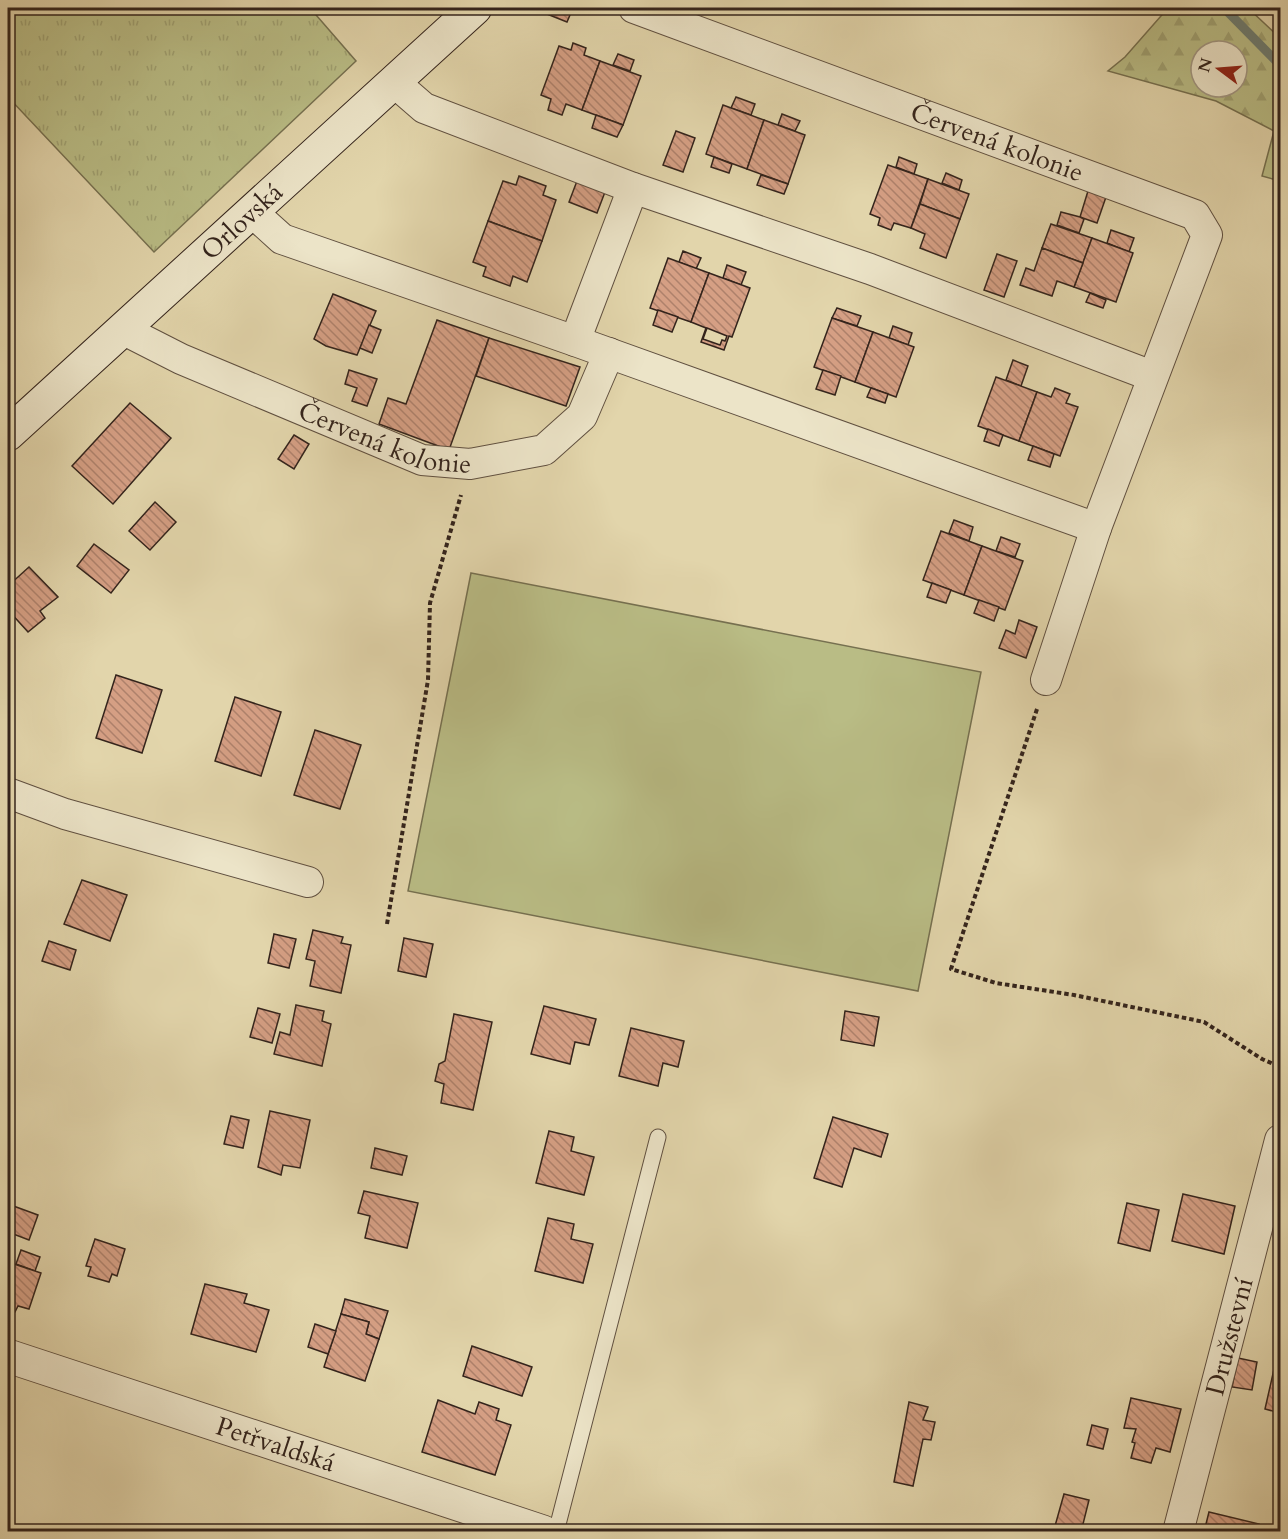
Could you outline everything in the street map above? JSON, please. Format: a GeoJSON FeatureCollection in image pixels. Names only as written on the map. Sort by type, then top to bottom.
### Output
{"type":"FeatureCollection","features":[{"type":"Feature","properties":{"kind":"main road","name":"Orlovská"},"geometry":{"type":"LineString","coordinates":[[8,434],[474,8]]}},
{"type":"Feature","properties":{"kind":"main road","name":"Petřvaldská"},"geometry":{"type":"LineString","coordinates":[[8,1356],[494,1524],[543,1532]]}},
{"type":"Feature","properties":{"kind":"street","name":"Červená kolonie"},"geometry":{"type":"LineString","coordinates":[[634,8],[1195,215],[1207,235],[1096,528],[1046,680]]}},
{"type":"Feature","properties":{"kind":"street"},"geometry":{"type":"LineString","coordinates":[[394,82],[424,108],[633,188],[870,269],[1152,376]]}},
{"type":"Feature","properties":{"kind":"street"},"geometry":{"type":"LineString","coordinates":[[575,341],[633,188]]}},
{"type":"Feature","properties":{"kind":"street"},"geometry":{"type":"LineString","coordinates":[[252,213],[282,239],[609,353],[1096,528]]}},
{"type":"Feature","properties":{"kind":"street","name":"Červená kolonie"},"geometry":{"type":"LineString","coordinates":[[122,330],[182,359],[422,460],[470,464],[544,450],[582,416],[609,353]]}},
{"type":"Feature","properties":{"kind":"street"},"geometry":{"type":"LineString","coordinates":[[8,794],[65,814],[309,882]]}},
{"type":"Feature","properties":{"kind":"street","name":"Družstevní"},"geometry":{"type":"LineString","coordinates":[[1178,1532],[1281,1140]]}},
{"type":"Feature","properties":{"kind":"lane"},"geometry":{"type":"LineString","coordinates":[[556,1532],[658,1137]]}},
{"type":"Feature","properties":{"kind":"path"},"geometry":{"type":"LineString","coordinates":[[387,924],[428,680],[430,603],[470,464]]}},
{"type":"Feature","properties":{"kind":"path"},"geometry":{"type":"LineString","coordinates":[[1046,680],[951,969],[996,983],[1074,995],[1204,1022],[1262,1059],[1281,1067]]}},
{"type":"Feature","properties":{"kind":"green space"},"geometry":{"type":"Polygon","coordinates":[[[8,8],[310,8],[356,61],[154,252],[8,97],[8,8]]]}},
{"type":"Feature","properties":{"kind":"green space"},"geometry":{"type":"Polygon","coordinates":[[[1168,8],[1248,8],[1280,38],[1280,181],[1262,176],[1274,131],[1209,99],[1249,99],[1249,39],[1189,39],[1189,94],[1108,71],[1125,57],[1168,8]]]}},
{"type":"Feature","properties":{"kind":"green space"},"geometry":{"type":"Polygon","coordinates":[[[471,573],[981,672],[918,991],[408,891],[471,573]]]}},
{"type":"Feature","properties":{"kind":"building"},"geometry":{"type":"Polygon","coordinates":[[[538,8],[573,8],[567,22],[537,10],[538,8]]]}},
{"type":"Feature","properties":{"kind":"building"},"geometry":{"type":"Polygon","coordinates":[[[573,43],[586,48],[584,55],[600,61],[582,110],[566,104],[562,115],[548,110],[551,99],[541,95],[559,46],[571,50],[573,43]]]}},
{"type":"Feature","properties":{"kind":"building"},"geometry":{"type":"Polygon","coordinates":[[[618,54],[634,60],[630,71],[613,65],[618,54]]]}},
{"type":"Feature","properties":{"kind":"building"},"geometry":{"type":"Polygon","coordinates":[[[600,61],[641,76],[623,125],[582,110],[600,61]]]}},
{"type":"Feature","properties":{"kind":"building"},"geometry":{"type":"Polygon","coordinates":[[[736,97],[755,104],[751,115],[731,108],[736,97]]]}},
{"type":"Feature","properties":{"kind":"building"},"geometry":{"type":"Polygon","coordinates":[[[723,105],[764,120],[747,169],[706,154],[723,105]]]}},
{"type":"Feature","properties":{"kind":"building"},"geometry":{"type":"Polygon","coordinates":[[[782,114],[800,121],[795,131],[778,125],[782,114]]]}},
{"type":"Feature","properties":{"kind":"building"},"geometry":{"type":"Polygon","coordinates":[[[596,115],[623,125],[617,137],[592,128],[596,115]]]}},
{"type":"Feature","properties":{"kind":"building"},"geometry":{"type":"Polygon","coordinates":[[[764,120],[805,135],[788,184],[747,169],[764,120]]]}},
{"type":"Feature","properties":{"kind":"building"},"geometry":{"type":"Polygon","coordinates":[[[676,131],[695,138],[683,172],[663,165],[676,131]]]}},
{"type":"Feature","properties":{"kind":"building"},"geometry":{"type":"Polygon","coordinates":[[[714,157],[732,164],[729,173],[711,167],[714,157]]]}},
{"type":"Feature","properties":{"kind":"building"},"geometry":{"type":"Polygon","coordinates":[[[899,157],[917,164],[914,174],[896,167],[899,157]]]}},
{"type":"Feature","properties":{"kind":"building"},"geometry":{"type":"Polygon","coordinates":[[[888,165],[928,179],[911,228],[894,223],[891,230],[878,225],[880,218],[870,214],[888,165]]]}},
{"type":"Feature","properties":{"kind":"building"},"geometry":{"type":"Polygon","coordinates":[[[946,173],[962,180],[959,190],[942,183],[946,173]]]}},
{"type":"Feature","properties":{"kind":"building"},"geometry":{"type":"Polygon","coordinates":[[[761,175],[788,184],[784,194],[757,185],[761,175]]]}},
{"type":"Feature","properties":{"kind":"building"},"geometry":{"type":"Polygon","coordinates":[[[519,176],[546,186],[543,195],[556,200],[542,241],[488,221],[503,181],[516,185],[519,176]]]}},
{"type":"Feature","properties":{"kind":"building"},"geometry":{"type":"Polygon","coordinates":[[[928,179],[969,194],[960,219],[920,204],[928,179]]]}},
{"type":"Feature","properties":{"kind":"building"},"geometry":{"type":"Polygon","coordinates":[[[577,181],[605,192],[597,213],[569,202],[577,181]]]}},
{"type":"Feature","properties":{"kind":"building"},"geometry":{"type":"Polygon","coordinates":[[[1088,191],[1106,197],[1097,223],[1080,217],[1088,191]]]}},
{"type":"Feature","properties":{"kind":"building"},"geometry":{"type":"Polygon","coordinates":[[[920,204],[960,219],[946,258],[920,248],[925,234],[911,228],[920,204]]]}},
{"type":"Feature","properties":{"kind":"building"},"geometry":{"type":"Polygon","coordinates":[[[1061,212],[1084,219],[1079,233],[1057,225],[1061,212]]]}},
{"type":"Feature","properties":{"kind":"building"},"geometry":{"type":"Polygon","coordinates":[[[488,221],[542,241],[527,282],[513,276],[510,286],[483,276],[486,267],[473,262],[488,221]]]}},
{"type":"Feature","properties":{"kind":"building"},"geometry":{"type":"Polygon","coordinates":[[[1051,224],[1092,238],[1083,263],[1042,248],[1051,224]]]}},
{"type":"Feature","properties":{"kind":"building"},"geometry":{"type":"Polygon","coordinates":[[[1111,230],[1134,238],[1129,252],[1107,243],[1111,230]]]}},
{"type":"Feature","properties":{"kind":"building"},"geometry":{"type":"Polygon","coordinates":[[[1092,238],[1133,253],[1116,302],[1074,287],[1092,238]]]}},
{"type":"Feature","properties":{"kind":"building"},"geometry":{"type":"Polygon","coordinates":[[[1042,248],[1083,263],[1074,287],[1057,281],[1052,296],[1020,285],[1026,268],[1034,271],[1042,248]]]}},
{"type":"Feature","properties":{"kind":"building"},"geometry":{"type":"Polygon","coordinates":[[[683,251],[701,258],[696,269],[679,262],[683,251]]]}},
{"type":"Feature","properties":{"kind":"building"},"geometry":{"type":"Polygon","coordinates":[[[997,254],[1017,261],[1004,297],[984,290],[997,254]]]}},
{"type":"Feature","properties":{"kind":"building"},"geometry":{"type":"Polygon","coordinates":[[[668,258],[709,273],[691,322],[650,308],[668,258]]]}},
{"type":"Feature","properties":{"kind":"building"},"geometry":{"type":"Polygon","coordinates":[[[727,265],[746,272],[741,285],[723,278],[727,265]]]}},
{"type":"Feature","properties":{"kind":"building"},"geometry":{"type":"Polygon","coordinates":[[[709,273],[750,288],[732,337],[729,336],[724,350],[701,342],[706,328],[691,322],[709,273]],[[707,328],[703,339],[720,345],[727,336],[707,328]]]}},
{"type":"Feature","properties":{"kind":"building"},"geometry":{"type":"Polygon","coordinates":[[[1090,293],[1106,300],[1103,308],[1086,302],[1090,293]]]}},
{"type":"Feature","properties":{"kind":"building"},"geometry":{"type":"Polygon","coordinates":[[[333,294],[376,311],[357,355],[326,346],[314,339],[333,294]]]}},
{"type":"Feature","properties":{"kind":"building"},"geometry":{"type":"Polygon","coordinates":[[[837,308],[861,316],[857,326],[832,318],[837,308]]]}},
{"type":"Feature","properties":{"kind":"building"},"geometry":{"type":"Polygon","coordinates":[[[658,310],[678,317],[672,332],[653,325],[658,310]]]}},
{"type":"Feature","properties":{"kind":"building"},"geometry":{"type":"Polygon","coordinates":[[[832,318],[873,332],[855,382],[814,367],[832,318]]]}},
{"type":"Feature","properties":{"kind":"building"},"geometry":{"type":"Polygon","coordinates":[[[437,320],[489,338],[449,450],[379,424],[388,398],[406,404],[437,320]]]}},
{"type":"Feature","properties":{"kind":"building"},"geometry":{"type":"Polygon","coordinates":[[[369,325],[381,330],[372,353],[360,348],[369,325]]]}},
{"type":"Feature","properties":{"kind":"building"},"geometry":{"type":"Polygon","coordinates":[[[893,326],[912,333],[908,345],[889,338],[893,326]]]}},
{"type":"Feature","properties":{"kind":"building"},"geometry":{"type":"Polygon","coordinates":[[[873,332],[914,347],[896,397],[855,382],[873,332]]]}},
{"type":"Feature","properties":{"kind":"building"},"geometry":{"type":"Polygon","coordinates":[[[489,338],[580,367],[566,406],[476,376],[489,338]]]}},
{"type":"Feature","properties":{"kind":"building"},"geometry":{"type":"Polygon","coordinates":[[[1013,360],[1028,366],[1021,386],[1006,380],[1013,360]]]}},
{"type":"Feature","properties":{"kind":"building"},"geometry":{"type":"Polygon","coordinates":[[[349,370],[377,379],[367,406],[352,401],[357,388],[345,384],[349,370]]]}},
{"type":"Feature","properties":{"kind":"building"},"geometry":{"type":"Polygon","coordinates":[[[823,370],[841,376],[835,395],[816,389],[823,370]]]}},
{"type":"Feature","properties":{"kind":"building"},"geometry":{"type":"Polygon","coordinates":[[[996,377],[1037,392],[1019,441],[978,426],[996,377]]]}},
{"type":"Feature","properties":{"kind":"building"},"geometry":{"type":"Polygon","coordinates":[[[871,388],[888,394],[885,403],[867,397],[871,388]]]}},
{"type":"Feature","properties":{"kind":"building"},"geometry":{"type":"Polygon","coordinates":[[[1055,388],[1070,394],[1066,403],[1078,407],[1060,456],[1019,441],[1037,392],[1051,397],[1055,388]]]}},
{"type":"Feature","properties":{"kind":"building"},"geometry":{"type":"Polygon","coordinates":[[[130,403],[171,438],[113,504],[72,466],[130,403]]]}},
{"type":"Feature","properties":{"kind":"building"},"geometry":{"type":"Polygon","coordinates":[[[988,429],[1003,435],[999,446],[984,441],[988,429]]]}},
{"type":"Feature","properties":{"kind":"building"},"geometry":{"type":"Polygon","coordinates":[[[294,435],[309,444],[294,469],[278,459],[294,435]]]}},
{"type":"Feature","properties":{"kind":"building"},"geometry":{"type":"Polygon","coordinates":[[[1033,446],[1054,454],[1050,467],[1028,460],[1033,446]]]}},
{"type":"Feature","properties":{"kind":"building"},"geometry":{"type":"Polygon","coordinates":[[[155,502],[176,522],[150,550],[129,531],[155,502]]]}},
{"type":"Feature","properties":{"kind":"building"},"geometry":{"type":"Polygon","coordinates":[[[954,520],[973,527],[969,541],[949,533],[954,520]]]}},
{"type":"Feature","properties":{"kind":"building"},"geometry":{"type":"Polygon","coordinates":[[[941,531],[982,546],[964,595],[923,580],[941,531]]]}},
{"type":"Feature","properties":{"kind":"building"},"geometry":{"type":"Polygon","coordinates":[[[1001,537],[1020,544],[1015,557],[996,551],[1001,537]]]}},
{"type":"Feature","properties":{"kind":"building"},"geometry":{"type":"Polygon","coordinates":[[[94,544],[129,570],[111,593],[77,566],[94,544]]]}},
{"type":"Feature","properties":{"kind":"building"},"geometry":{"type":"Polygon","coordinates":[[[982,546],[1023,561],[1005,610],[964,595],[982,546]]]}},
{"type":"Feature","properties":{"kind":"building"},"geometry":{"type":"Polygon","coordinates":[[[29,567],[58,597],[40,611],[45,618],[28,632],[8,610],[8,586],[29,567]]]}},
{"type":"Feature","properties":{"kind":"building"},"geometry":{"type":"Polygon","coordinates":[[[932,583],[951,590],[946,603],[927,597],[932,583]]]}},
{"type":"Feature","properties":{"kind":"building"},"geometry":{"type":"Polygon","coordinates":[[[979,600],[999,607],[994,621],[974,613],[979,600]]]}},
{"type":"Feature","properties":{"kind":"building"},"geometry":{"type":"Polygon","coordinates":[[[1019,620],[1037,627],[1026,658],[999,648],[1006,630],[1015,634],[1019,620]]]}},
{"type":"Feature","properties":{"kind":"building"},"geometry":{"type":"Polygon","coordinates":[[[116,675],[162,690],[142,753],[96,738],[116,675]]]}},
{"type":"Feature","properties":{"kind":"building"},"geometry":{"type":"Polygon","coordinates":[[[235,697],[281,712],[261,776],[215,761],[235,697]]]}},
{"type":"Feature","properties":{"kind":"building"},"geometry":{"type":"Polygon","coordinates":[[[315,730],[361,745],[340,809],[294,795],[315,730]]]}},
{"type":"Feature","properties":{"kind":"building"},"geometry":{"type":"Polygon","coordinates":[[[82,880],[127,895],[110,941],[64,924],[82,880]]]}},
{"type":"Feature","properties":{"kind":"building"},"geometry":{"type":"Polygon","coordinates":[[[313,930],[343,937],[341,943],[351,945],[341,993],[310,986],[315,961],[306,959],[313,930]]]}},
{"type":"Feature","properties":{"kind":"building"},"geometry":{"type":"Polygon","coordinates":[[[274,934],[296,939],[289,968],[268,963],[274,934]]]}},
{"type":"Feature","properties":{"kind":"building"},"geometry":{"type":"Polygon","coordinates":[[[404,938],[433,944],[426,977],[398,971],[404,938]]]}},
{"type":"Feature","properties":{"kind":"building"},"geometry":{"type":"Polygon","coordinates":[[[49,941],[76,950],[70,970],[42,961],[49,941]]]}},
{"type":"Feature","properties":{"kind":"building"},"geometry":{"type":"Polygon","coordinates":[[[296,1005],[324,1011],[322,1021],[331,1024],[322,1066],[274,1054],[280,1032],[290,1035],[296,1005]]]}},
{"type":"Feature","properties":{"kind":"building"},"geometry":{"type":"Polygon","coordinates":[[[544,1006],[596,1019],[589,1045],[575,1042],[570,1064],[531,1054],[544,1006]]]}},
{"type":"Feature","properties":{"kind":"building"},"geometry":{"type":"Polygon","coordinates":[[[258,1008],[280,1014],[272,1043],[250,1037],[258,1008]]]}},
{"type":"Feature","properties":{"kind":"building"},"geometry":{"type":"Polygon","coordinates":[[[845,1011],[879,1017],[874,1046],[841,1040],[845,1011]]]}},
{"type":"Feature","properties":{"kind":"building"},"geometry":{"type":"Polygon","coordinates":[[[454,1014],[492,1022],[473,1110],[441,1103],[444,1084],[435,1081],[439,1064],[445,1061],[454,1014]]]}},
{"type":"Feature","properties":{"kind":"building"},"geometry":{"type":"Polygon","coordinates":[[[631,1028],[684,1041],[678,1067],[663,1063],[658,1086],[619,1076],[631,1028]]]}},
{"type":"Feature","properties":{"kind":"building"},"geometry":{"type":"Polygon","coordinates":[[[270,1111],[310,1120],[300,1168],[283,1165],[281,1175],[258,1167],[270,1111]]]}},
{"type":"Feature","properties":{"kind":"building"},"geometry":{"type":"Polygon","coordinates":[[[231,1116],[249,1120],[243,1148],[224,1144],[231,1116]]]}},
{"type":"Feature","properties":{"kind":"building"},"geometry":{"type":"Polygon","coordinates":[[[833,1117],[888,1134],[881,1157],[854,1148],[842,1187],[814,1178],[833,1117]]]}},
{"type":"Feature","properties":{"kind":"building"},"geometry":{"type":"Polygon","coordinates":[[[549,1131],[574,1137],[571,1151],[594,1157],[584,1195],[536,1183],[549,1131]]]}},
{"type":"Feature","properties":{"kind":"building"},"geometry":{"type":"Polygon","coordinates":[[[375,1148],[407,1156],[402,1175],[371,1168],[375,1148]]]}},
{"type":"Feature","properties":{"kind":"building"},"geometry":{"type":"Polygon","coordinates":[[[364,1191],[418,1203],[407,1248],[365,1238],[370,1216],[358,1213],[364,1191]]]}},
{"type":"Feature","properties":{"kind":"building"},"geometry":{"type":"Polygon","coordinates":[[[1183,1194],[1235,1206],[1224,1254],[1172,1241],[1183,1194]]]}},
{"type":"Feature","properties":{"kind":"building"},"geometry":{"type":"Polygon","coordinates":[[[1127,1203],[1159,1210],[1150,1251],[1118,1243],[1127,1203]]]}},
{"type":"Feature","properties":{"kind":"building"},"geometry":{"type":"Polygon","coordinates":[[[8,1204],[38,1215],[29,1240],[8,1232],[8,1204]]]}},
{"type":"Feature","properties":{"kind":"building"},"geometry":{"type":"Polygon","coordinates":[[[548,1218],[574,1224],[571,1239],[593,1244],[583,1283],[535,1271],[548,1218]]]}},
{"type":"Feature","properties":{"kind":"building"},"geometry":{"type":"Polygon","coordinates":[[[95,1239],[125,1249],[117,1276],[112,1274],[109,1282],[88,1276],[91,1267],[86,1266],[95,1239]]]}},
{"type":"Feature","properties":{"kind":"building"},"geometry":{"type":"Polygon","coordinates":[[[21,1250],[40,1257],[35,1271],[16,1264],[21,1250]]]}},
{"type":"Feature","properties":{"kind":"building"},"geometry":{"type":"Polygon","coordinates":[[[8,1262],[41,1273],[29,1309],[18,1306],[15,1312],[8,1311],[8,1262]]]}},
{"type":"Feature","properties":{"kind":"building"},"geometry":{"type":"Polygon","coordinates":[[[205,1284],[247,1294],[244,1303],[269,1310],[256,1352],[191,1334],[205,1284]]]}},
{"type":"Feature","properties":{"kind":"building"},"geometry":{"type":"Polygon","coordinates":[[[345,1299],[388,1311],[379,1339],[366,1334],[369,1322],[341,1314],[345,1299]]]}},
{"type":"Feature","properties":{"kind":"building"},"geometry":{"type":"Polygon","coordinates":[[[341,1314],[369,1322],[366,1334],[379,1339],[365,1381],[324,1367],[341,1314]]]}},
{"type":"Feature","properties":{"kind":"building"},"geometry":{"type":"Polygon","coordinates":[[[315,1324],[336,1331],[328,1354],[308,1347],[315,1324]]]}},
{"type":"Feature","properties":{"kind":"building"},"geometry":{"type":"Polygon","coordinates":[[[472,1346],[532,1367],[522,1396],[463,1376],[472,1346]]]}},
{"type":"Feature","properties":{"kind":"building"},"geometry":{"type":"Polygon","coordinates":[[[1277,1356],[1280,1356],[1280,1413],[1265,1409],[1277,1356]]]}},
{"type":"Feature","properties":{"kind":"building"},"geometry":{"type":"Polygon","coordinates":[[[1238,1358],[1257,1362],[1252,1390],[1232,1387],[1238,1358]]]}},
{"type":"Feature","properties":{"kind":"building"},"geometry":{"type":"Polygon","coordinates":[[[1131,1398],[1181,1409],[1170,1452],[1156,1448],[1151,1463],[1131,1458],[1136,1429],[1124,1428],[1131,1398]]]}},
{"type":"Feature","properties":{"kind":"building"},"geometry":{"type":"Polygon","coordinates":[[[438,1400],[475,1414],[479,1402],[499,1409],[496,1420],[511,1425],[495,1475],[422,1452],[438,1400]]]}},
{"type":"Feature","properties":{"kind":"building"},"geometry":{"type":"Polygon","coordinates":[[[909,1402],[928,1407],[923,1420],[935,1422],[931,1440],[923,1439],[913,1486],[894,1482],[909,1402]]]}},
{"type":"Feature","properties":{"kind":"building"},"geometry":{"type":"Polygon","coordinates":[[[1092,1425],[1108,1429],[1103,1449],[1087,1445],[1092,1425]]]}},
{"type":"Feature","properties":{"kind":"building"},"geometry":{"type":"Polygon","coordinates":[[[1064,1494],[1089,1500],[1081,1532],[1055,1526],[1064,1494]]]}},
{"type":"Feature","properties":{"kind":"building"},"geometry":{"type":"Polygon","coordinates":[[[1209,1512],[1259,1524],[1257,1532],[1204,1532],[1209,1512]]]}},
{"type":"Feature","properties":{"kind":"waterway"},"geometry":{"type":"LineString","coordinates":[[1224,8],[1280,65]]}}]}
